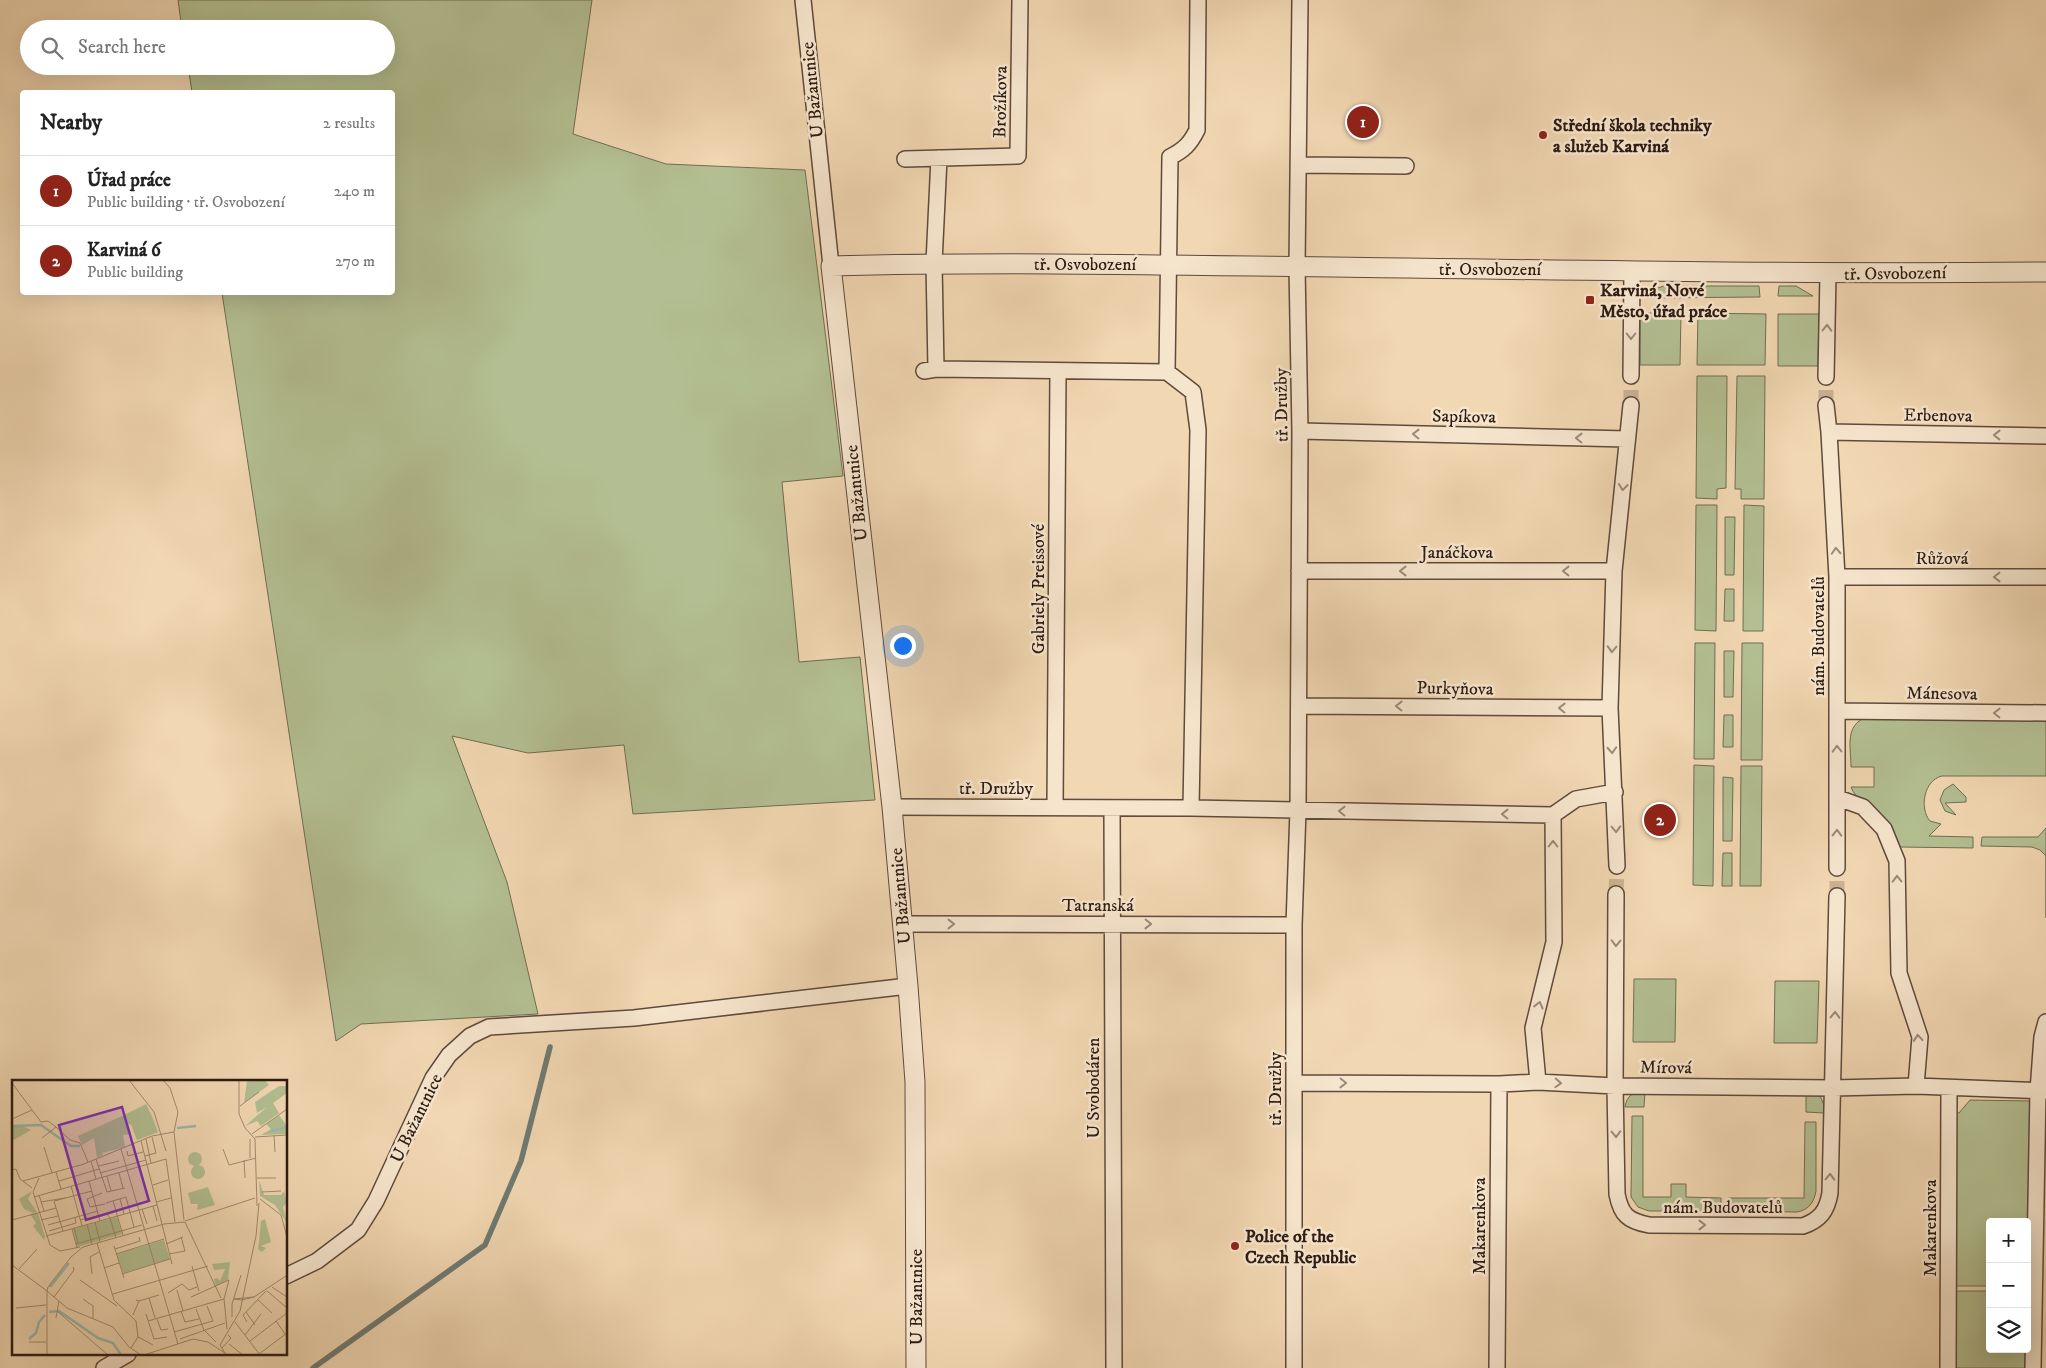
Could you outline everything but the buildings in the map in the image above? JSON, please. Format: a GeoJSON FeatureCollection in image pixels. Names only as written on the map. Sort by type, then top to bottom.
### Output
{"type":"FeatureCollection","features":[{"type":"Feature","properties":{"kind":"street","name":"U Bažantnice"},"geometry":{"type":"LineString","coordinates":[[803,0],[892,807],[908,986],[915,1082],[916,1368]]}},
{"type":"Feature","properties":{"kind":"street","name":"Brožíkova"},"geometry":{"type":"LineString","coordinates":[[905,159],[1018,156],[1020,0]]}},
{"type":"Feature","properties":{"kind":"street"},"geometry":{"type":"LineString","coordinates":[[1167,372],[1170,156],[1181,152],[1191,143],[1197,130],[1198,0]]}},
{"type":"Feature","properties":{"kind":"street","name":"tř. Družby"},"geometry":{"type":"LineString","coordinates":[[1294,1368],[1294,925],[1298,810],[1300,571],[1297,266],[1300,166],[1300,0]]}},
{"type":"Feature","properties":{"kind":"street"},"geometry":{"type":"LineString","coordinates":[[940,158],[930,370],[1167,372],[1192,392],[1198,430],[1190,808]]}},
{"type":"Feature","properties":{"kind":"street"},"geometry":{"type":"LineString","coordinates":[[1300,166],[1406,166]]}},
{"type":"Feature","properties":{"kind":"street","name":"tř. Osvobození"},"geometry":{"type":"LineString","coordinates":[[831,266],[934,263],[1168,264],[1828,274],[2046,272]]}},
{"type":"Feature","properties":{"kind":"street"},"geometry":{"type":"LineString","coordinates":[[1631,376],[1632,270]]}},
{"type":"Feature","properties":{"kind":"street"},"geometry":{"type":"LineString","coordinates":[[1826,377],[1828,274]]}},
{"type":"Feature","properties":{"kind":"street","name":"Gabriely Preissové"},"geometry":{"type":"LineString","coordinates":[[1055,807],[1058,371]]}},
{"type":"Feature","properties":{"kind":"street"},"geometry":{"type":"LineString","coordinates":[[1617,866],[1610,708],[1614,571],[1631,405]]}},
{"type":"Feature","properties":{"kind":"street","name":"nám. Budovatelů"},"geometry":{"type":"LineString","coordinates":[[1826,405],[1830,432],[1837,577],[1837,868]]}},
{"type":"Feature","properties":{"kind":"street","name":"Sapíkova"},"geometry":{"type":"LineString","coordinates":[[1300,431],[1627,439]]}},
{"type":"Feature","properties":{"kind":"street","name":"Erbenova"},"geometry":{"type":"LineString","coordinates":[[1830,432],[2046,436]]}},
{"type":"Feature","properties":{"kind":"street","name":"Janáčkova"},"geometry":{"type":"LineString","coordinates":[[1300,571],[1614,571]]}},
{"type":"Feature","properties":{"kind":"street","name":"Růžová"},"geometry":{"type":"LineString","coordinates":[[1837,577],[2046,577]]}},
{"type":"Feature","properties":{"kind":"street","name":"Purkyňova"},"geometry":{"type":"LineString","coordinates":[[1299,706],[1610,708]]}},
{"type":"Feature","properties":{"kind":"street","name":"Mánesova"},"geometry":{"type":"LineString","coordinates":[[1837,711],[2046,713]]}},
{"type":"Feature","properties":{"kind":"street"},"geometry":{"type":"LineString","coordinates":[[1538,1082],[1533,1028],[1554,942],[1553,815],[1576,799],[1614,792]]}},
{"type":"Feature","properties":{"kind":"street"},"geometry":{"type":"LineString","coordinates":[[1838,798],[1863,807],[1884,829],[1897,861],[1899,973],[1920,1037],[1916,1086]]}},
{"type":"Feature","properties":{"kind":"street","name":"tř. Družby"},"geometry":{"type":"LineString","coordinates":[[892,807],[1190,808],[1553,815]]}},
{"type":"Feature","properties":{"kind":"street","name":"U Svobodáren"},"geometry":{"type":"LineString","coordinates":[[1112,808],[1114,1368]]}},
{"type":"Feature","properties":{"kind":"street","name":"nám. Budovatelů"},"geometry":{"type":"LineString","coordinates":[[1616,894],[1615,1086],[1617,1194],[1619,1206],[1625,1215],[1635,1222],[1658,1225],[1803,1226],[1814,1222],[1824,1213],[1828,1204],[1834,1088],[1837,896]]}},
{"type":"Feature","properties":{"kind":"street","name":"Tatranská"},"geometry":{"type":"LineString","coordinates":[[902,924],[1111,923],[1294,925]]}},
{"type":"Feature","properties":{"kind":"street","name":"U Bažantnice"},"geometry":{"type":"LineString","coordinates":[[288,1275],[317,1261],[358,1230],[376,1201],[432,1078],[449,1055],[470,1036],[489,1027],[634,1018],[908,986]]}},
{"type":"Feature","properties":{"kind":"street"},"geometry":{"type":"LineString","coordinates":[[2033,1368],[2042,1037],[2046,1022]]}},
{"type":"Feature","properties":{"kind":"street","name":"Mírová"},"geometry":{"type":"LineString","coordinates":[[1294,1083],[1499,1084],[1538,1082],[1615,1086],[1834,1088],[1916,1086],[2042,1091]]}},
{"type":"Feature","properties":{"kind":"street","name":"Makarenkova"},"geometry":{"type":"LineString","coordinates":[[1497,1368],[1499,1084]]}},
{"type":"Feature","properties":{"kind":"street","name":"Makarenkova"},"geometry":{"type":"LineString","coordinates":[[1948,1368],[1950,1088]]}},
{"type":"Feature","properties":{"kind":"street"},"geometry":{"type":"LineString","coordinates":[[104,1368],[125,1356]]}},
{"type":"Feature","properties":{"kind":"green space"},"geometry":{"type":"Polygon","coordinates":[[[178,0],[592,0],[573,134],[666,164],[805,170],[843,476],[782,482],[799,662],[860,657],[875,800],[633,814],[624,745],[528,753],[452,736],[507,882],[538,1014],[361,1024],[336,1041],[222,295],[395,295],[395,90],[192,90],[189,75],[395,75],[395,20],[181,20],[178,0]]]}},
{"type":"Feature","properties":{"kind":"green space"},"geometry":{"type":"Polygon","coordinates":[[[1664,286],[1759,286],[1760,297],[1646,298],[1655,289],[1664,286]]]}},
{"type":"Feature","properties":{"kind":"green space"},"geometry":{"type":"Polygon","coordinates":[[[1779,286],[1796,286],[1813,296],[1778,296],[1779,286]]]}},
{"type":"Feature","properties":{"kind":"green space"},"geometry":{"type":"Polygon","coordinates":[[[1640,313],[1681,313],[1680,365],[1640,365],[1640,313]]]}},
{"type":"Feature","properties":{"kind":"green space"},"geometry":{"type":"Polygon","coordinates":[[[1698,313],[1766,314],[1765,365],[1697,365],[1698,313]]]}},
{"type":"Feature","properties":{"kind":"green space"},"geometry":{"type":"Polygon","coordinates":[[[1778,314],[1819,314],[1818,366],[1778,366],[1778,314]]]}},
{"type":"Feature","properties":{"kind":"green space"},"geometry":{"type":"Polygon","coordinates":[[[1697,376],[1727,376],[1726,488],[1717,489],[1717,499],[1696,498],[1697,376]]]}},
{"type":"Feature","properties":{"kind":"green space"},"geometry":{"type":"Polygon","coordinates":[[[1737,376],[1765,376],[1764,499],[1741,499],[1741,489],[1735,489],[1737,376]]]}},
{"type":"Feature","properties":{"kind":"green space"},"geometry":{"type":"Polygon","coordinates":[[[1696,505],[1717,505],[1716,631],[1695,630],[1696,505]]]}},
{"type":"Feature","properties":{"kind":"green space"},"geometry":{"type":"Polygon","coordinates":[[[1744,505],[1764,506],[1763,631],[1743,631],[1744,505]]]}},
{"type":"Feature","properties":{"kind":"green space"},"geometry":{"type":"Polygon","coordinates":[[[1725,517],[1735,517],[1734,575],[1725,575],[1725,517]]]}},
{"type":"Feature","properties":{"kind":"green space"},"geometry":{"type":"Polygon","coordinates":[[[1725,589],[1734,589],[1734,621],[1724,621],[1725,589]]]}},
{"type":"Feature","properties":{"kind":"green space"},"geometry":{"type":"Polygon","coordinates":[[[1695,643],[1715,643],[1714,759],[1694,759],[1695,643]]]}},
{"type":"Feature","properties":{"kind":"green space"},"geometry":{"type":"Polygon","coordinates":[[[1742,643],[1763,643],[1762,760],[1741,760],[1742,643]]]}},
{"type":"Feature","properties":{"kind":"green space"},"geometry":{"type":"Polygon","coordinates":[[[1724,651],[1734,651],[1733,697],[1724,697],[1724,651]]]}},
{"type":"Feature","properties":{"kind":"green space"},"geometry":{"type":"Polygon","coordinates":[[[1724,715],[1733,715],[1733,747],[1723,747],[1724,715]]]}},
{"type":"Feature","properties":{"kind":"green space"},"geometry":{"type":"Polygon","coordinates":[[[1862,719],[2046,719],[2046,776],[1942,776],[1931,783],[1925,795],[1925,809],[1930,821],[1941,824],[1929,836],[1973,837],[1973,848],[1900,847],[1884,818],[1858,797],[1851,787],[1874,787],[1874,767],[1851,767],[1851,734],[1853,728],[1862,719]]]}},
{"type":"Feature","properties":{"kind":"green space"},"geometry":{"type":"Polygon","coordinates":[[[1694,765],[1714,766],[1713,886],[1693,885],[1694,765]]]}},
{"type":"Feature","properties":{"kind":"green space"},"geometry":{"type":"Polygon","coordinates":[[[1741,766],[1762,766],[1761,886],[1740,886],[1741,766]]]}},
{"type":"Feature","properties":{"kind":"green space"},"geometry":{"type":"Polygon","coordinates":[[[1723,777],[1733,778],[1732,841],[1723,841],[1723,777]]]}},
{"type":"Feature","properties":{"kind":"green space"},"geometry":{"type":"Polygon","coordinates":[[[1953,784],[1966,797],[1966,802],[1945,803],[1956,815],[1945,811],[1940,800],[1944,790],[1953,784]]]}},
{"type":"Feature","properties":{"kind":"green space"},"geometry":{"type":"Polygon","coordinates":[[[2046,828],[2046,856],[2040,850],[2032,847],[1981,846],[1982,837],[2038,837],[2046,828]]]}},
{"type":"Feature","properties":{"kind":"green space"},"geometry":{"type":"Polygon","coordinates":[[[1723,853],[1732,853],[1732,886],[1722,886],[1723,853]]]}},
{"type":"Feature","properties":{"kind":"green space"},"geometry":{"type":"Polygon","coordinates":[[[1634,979],[1676,979],[1675,1042],[1633,1042],[1634,979]]]}},
{"type":"Feature","properties":{"kind":"green space"},"geometry":{"type":"Polygon","coordinates":[[[1775,981],[1819,981],[1817,1043],[1774,1043],[1775,981]]]}},
{"type":"Feature","properties":{"kind":"green space"},"geometry":{"type":"Polygon","coordinates":[[[1645,1091],[1644,1107],[1625,1107],[1631,1095],[1645,1091]]]}},
{"type":"Feature","properties":{"kind":"green space"},"geometry":{"type":"Polygon","coordinates":[[[1806,1093],[1820,1096],[1824,1105],[1824,1113],[1806,1112],[1806,1093]]]}},
{"type":"Feature","properties":{"kind":"green space"},"geometry":{"type":"Polygon","coordinates":[[[1970,1100],[2032,1101],[2029,1218],[1986,1218],[1986,1286],[1952,1286],[1955,1113],[1959,1113],[1970,1100]]]}},
{"type":"Feature","properties":{"kind":"green space"},"geometry":{"type":"Polygon","coordinates":[[[1632,1116],[1643,1116],[1643,1197],[1671,1197],[1671,1184],[1686,1184],[1686,1197],[1721,1198],[1721,1211],[1649,1211],[1638,1207],[1631,1197],[1632,1116]]]}},
{"type":"Feature","properties":{"kind":"green space"},"geometry":{"type":"Polygon","coordinates":[[[1805,1122],[1816,1122],[1816,1191],[1810,1205],[1797,1212],[1728,1211],[1728,1198],[1804,1198],[1805,1122]]]}},
{"type":"Feature","properties":{"kind":"green space"},"geometry":{"type":"Polygon","coordinates":[[[1952,1291],[1986,1291],[1986,1353],[2027,1353],[2028,1368],[1951,1368],[1952,1291]]]}},
{"type":"Feature","properties":{"kind":"waterway"},"geometry":{"type":"LineString","coordinates":[[313,1368],[485,1245],[521,1161],[550,1047]]}},
{"type":"Feature","properties":{"kind":"tunnel"},"geometry":{"type":"LineString","coordinates":[[1631,376],[1631,405]]}},
{"type":"Feature","properties":{"kind":"tunnel"},"geometry":{"type":"LineString","coordinates":[[1826,377],[1826,405]]}},
{"type":"Feature","properties":{"kind":"tunnel"},"geometry":{"type":"LineString","coordinates":[[1616,894],[1617,866]]}},
{"type":"Feature","properties":{"kind":"tunnel"},"geometry":{"type":"LineString","coordinates":[[1837,868],[1837,896]]}},
{"type":"Feature","properties":{"kind":"place","name":"Úřad práce"},"geometry":{"type":"Point","coordinates":[1363,122]}},
{"type":"Feature","properties":{"kind":"place","name":"Střední škola techniky a služeb Karviná"},"geometry":{"type":"Point","coordinates":[1543,135]}},
{"type":"Feature","properties":{"kind":"place","name":"Karviná, Nové Město, úřad práce"},"geometry":{"type":"Point","coordinates":[1590,300]}},
{"type":"Feature","properties":{"kind":"place","name":"Karviná 6"},"geometry":{"type":"Point","coordinates":[1660,820]}},
{"type":"Feature","properties":{"kind":"place","name":"Police of the Czech Republic"},"geometry":{"type":"Point","coordinates":[1235,1246]}}]}
